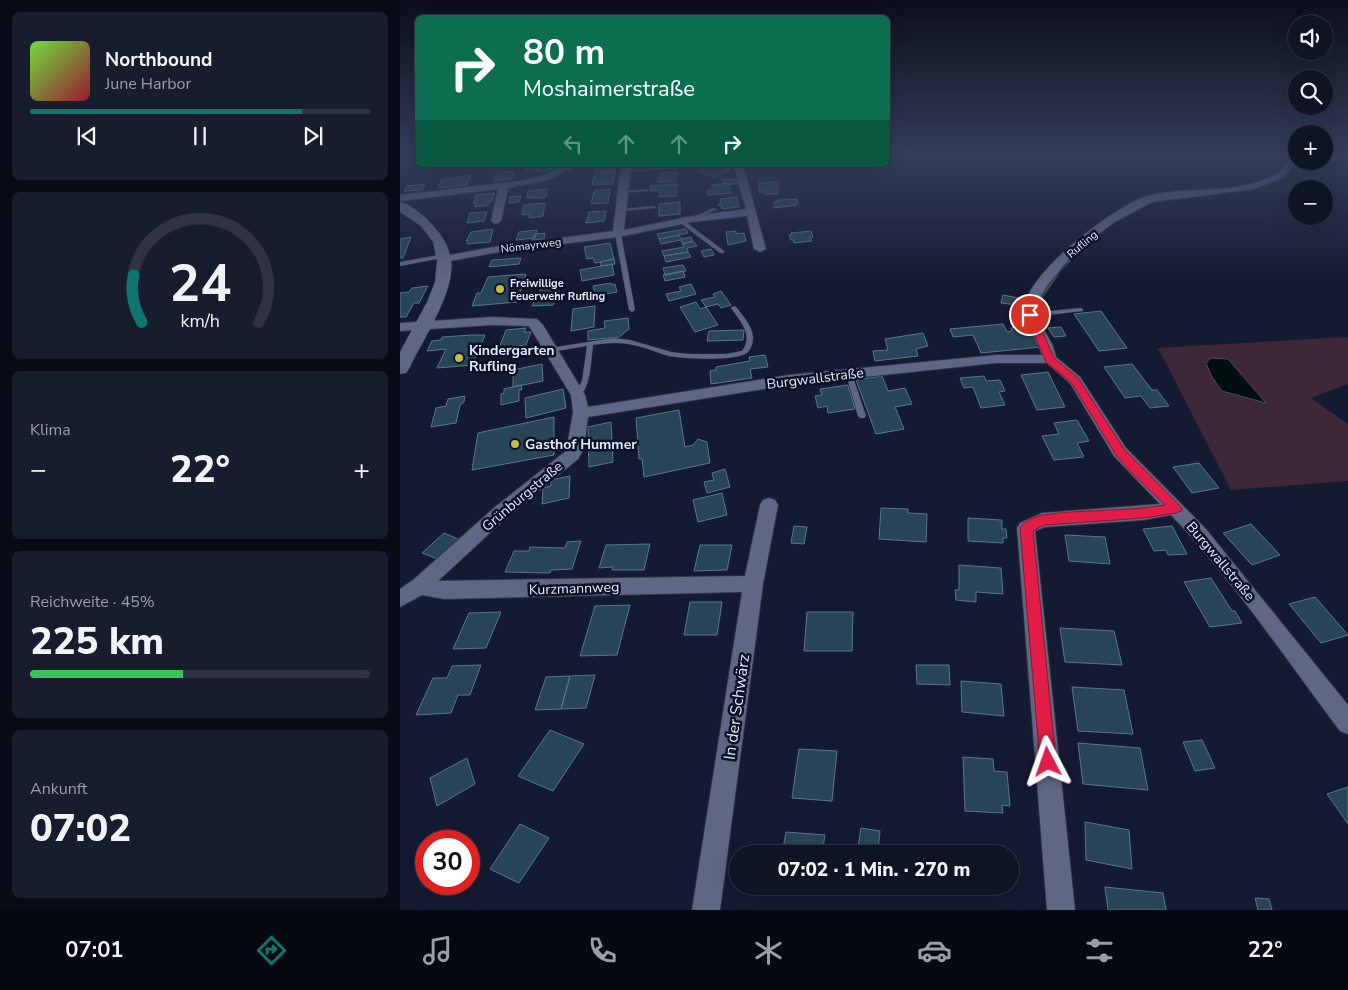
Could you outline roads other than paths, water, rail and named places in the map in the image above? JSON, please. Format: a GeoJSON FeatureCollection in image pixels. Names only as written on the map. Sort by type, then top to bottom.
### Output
{"type":"FeatureCollection","features":[{"type":"Feature","properties":{"kind":"street"},"geometry":{"type":"LineString","coordinates":[[400,198],[414,196]]}},
{"type":"Feature","properties":{"kind":"street"},"geometry":{"type":"LineString","coordinates":[[496,220],[502,196]]}},
{"type":"Feature","properties":{"kind":"street"},"geometry":{"type":"LineString","coordinates":[[618,234],[623,196]]}},
{"type":"Feature","properties":{"kind":"street"},"geometry":{"type":"LineString","coordinates":[[747,196],[756,222],[760,249]]}},
{"type":"Feature","properties":{"kind":"street","name":"Rufling"},"geometry":{"type":"LineString","coordinates":[[1030,315],[1030,307],[1034,296],[1069,252],[1117,217],[1149,200],[1179,196]]}},
{"type":"Feature","properties":{"kind":"street"},"geometry":{"type":"LineString","coordinates":[[400,206],[426,224],[439,240],[445,257],[445,271],[440,290],[400,369]]}},
{"type":"Feature","properties":{"kind":"street","name":"Nömayrweg"},"geometry":{"type":"LineString","coordinates":[[445,257],[618,234],[692,219],[751,212]]}},
{"type":"Feature","properties":{"kind":"street"},"geometry":{"type":"LineString","coordinates":[[1030,315],[1046,346],[1050,360]]}},
{"type":"Feature","properties":{"kind":"street","name":"Grünburgstraße"},"geometry":{"type":"LineString","coordinates":[[400,327],[527,320],[536,326],[578,395],[581,414],[576,448],[572,455],[501,512],[420,586]]}},
{"type":"Feature","properties":{"kind":"street","name":"Burgwallstraße"},"geometry":{"type":"LineString","coordinates":[[581,414],[750,386],[849,374],[1011,358],[1050,360],[1075,380],[1112,439],[1134,468],[1176,508],[1253,600],[1348,723]]}},
{"type":"Feature","properties":{"kind":"street","name":"In der Schwärz"},"geometry":{"type":"LineString","coordinates":[[706,910],[753,584],[769,505]]}},
{"type":"Feature","properties":{"kind":"street"},"geometry":{"type":"LineString","coordinates":[[1061,910],[1026,528],[1042,520],[1143,514],[1176,508]]}},
{"type":"Feature","properties":{"kind":"street","name":"Kurzmannweg"},"geometry":{"type":"LineString","coordinates":[[420,586],[444,590],[753,584]]}},
{"type":"Feature","properties":{"kind":"street"},"geometry":{"type":"LineString","coordinates":[[400,599],[420,586]]}},
{"type":"Feature","properties":{"kind":"lane"},"geometry":{"type":"LineString","coordinates":[[621,210],[654,207]]}},
{"type":"Feature","properties":{"kind":"lane"},"geometry":{"type":"LineString","coordinates":[[692,219],[715,209]]}},
{"type":"Feature","properties":{"kind":"lane"},"geometry":{"type":"LineString","coordinates":[[680,221],[722,252]]}},
{"type":"Feature","properties":{"kind":"lane"},"geometry":{"type":"LineString","coordinates":[[618,234],[632,310]]}},
{"type":"Feature","properties":{"kind":"lane"},"geometry":{"type":"LineString","coordinates":[[400,264],[445,257]]}},
{"type":"Feature","properties":{"kind":"lane"},"geometry":{"type":"LineString","coordinates":[[550,350],[562,346],[590,345],[613,340],[670,354],[706,357],[736,355],[747,349],[751,337],[750,331],[734,308]]}},
{"type":"Feature","properties":{"kind":"lane"},"geometry":{"type":"LineString","coordinates":[[1030,315],[1080,310]]}},
{"type":"Feature","properties":{"kind":"lane"},"geometry":{"type":"LineString","coordinates":[[578,395],[586,381],[590,345]]}},
{"type":"Feature","properties":{"kind":"lane"},"geometry":{"type":"LineString","coordinates":[[849,374],[862,416]]}},
{"type":"Feature","properties":{"kind":"waterway"},"geometry":{"type":"LineString","coordinates":[[1056,274],[1086,243]]}},
{"type":"Feature","properties":{"kind":"waterway"},"geometry":{"type":"LineString","coordinates":[[1039,299],[1057,273]]}},
{"type":"Feature","properties":{"kind":"place","name":"Freiwillige Feuerwehr Rufling"},"geometry":{"type":"Point","coordinates":[500,289]}},
{"type":"Feature","properties":{"kind":"place","name":"Kindergarten Rufling"},"geometry":{"type":"Point","coordinates":[459,358]}},
{"type":"Feature","properties":{"kind":"place","name":"Gasthof Hummer"},"geometry":{"type":"Point","coordinates":[515,444]}}]}
